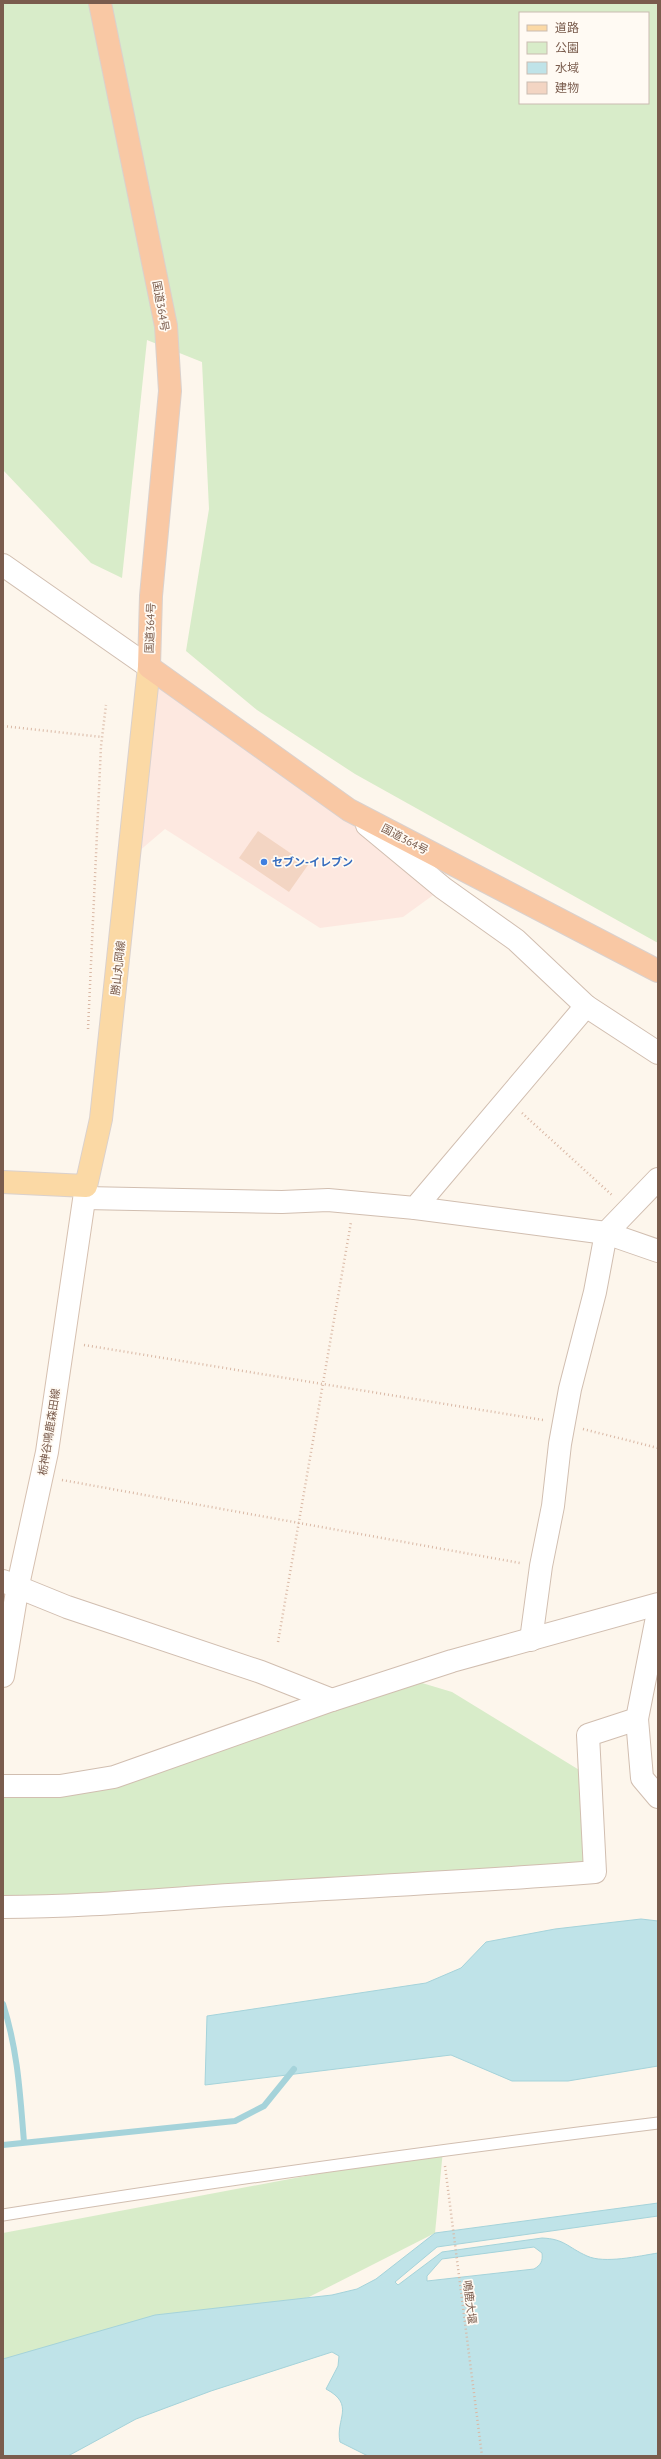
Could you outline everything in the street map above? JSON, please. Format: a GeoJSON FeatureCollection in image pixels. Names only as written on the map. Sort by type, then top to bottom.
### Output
{"type":"FeatureCollection","features":[{"type":"Feature","properties":{"kind":"highway","name":"国道364号"},"geometry":{"type":"LineString","coordinates":[[100,3],[166,326],[170,391],[151,596],[148,667],[349,810],[658,971]]}},
{"type":"Feature","properties":{"kind":"main road","name":"勝山丸岡線"},"geometry":{"type":"LineString","coordinates":[[86,1192],[101,1119],[148,667]]}},
{"type":"Feature","properties":{"kind":"main road"},"geometry":{"type":"LineString","coordinates":[[3,1182],[86,1192]]}},
{"type":"Feature","properties":{"kind":"street"},"geometry":{"type":"LineString","coordinates":[[3,565],[148,667]]}},
{"type":"Feature","properties":{"kind":"street"},"geometry":{"type":"LineString","coordinates":[[349,810],[443,888],[516,940],[586,1006],[658,1053]]}},
{"type":"Feature","properties":{"kind":"street"},"geometry":{"type":"LineString","coordinates":[[415,1208],[586,1006]]}},
{"type":"Feature","properties":{"kind":"street"},"geometry":{"type":"LineString","coordinates":[[531,1640],[540,1566],[553,1506],[564,1424],[606,1233],[658,1178]]}},
{"type":"Feature","properties":{"kind":"street"},"geometry":{"type":"LineString","coordinates":[[86,1192],[355,1202],[415,1208],[606,1233],[658,1251]]}},
{"type":"Feature","properties":{"kind":"street","name":"栃神谷鳴鹿森田線"},"geometry":{"type":"LineString","coordinates":[[3,1676],[10,1583],[42,1476],[86,1192]]}},
{"type":"Feature","properties":{"kind":"street"},"geometry":{"type":"LineString","coordinates":[[10,1583],[67,1607],[261,1672],[332,1700]]}},
{"type":"Feature","properties":{"kind":"street"},"geometry":{"type":"LineString","coordinates":[[3,1786],[60,1786],[114,1777],[332,1700],[452,1661],[658,1604]]}},
{"type":"Feature","properties":{"kind":"street"},"geometry":{"type":"LineString","coordinates":[[658,1612],[637,1719],[642,1778],[658,1797]]}},
{"type":"Feature","properties":{"kind":"street"},"geometry":{"type":"LineString","coordinates":[[3,1907],[125,1903],[258,1893],[503,1880],[595,1872],[588,1735],[637,1719]]}},
{"type":"Feature","properties":{"kind":"lane"},"geometry":{"type":"LineString","coordinates":[[3,2215],[150,2191],[443,2150],[658,2123]]}},
{"type":"Feature","properties":{"kind":"path"},"geometry":{"type":"LineString","coordinates":[[87,1036],[102,737],[106,705]]}},
{"type":"Feature","properties":{"kind":"path"},"geometry":{"type":"LineString","coordinates":[[3,726],[102,737]]}},
{"type":"Feature","properties":{"kind":"path"},"geometry":{"type":"LineString","coordinates":[[508,1099],[628,1210]]}},
{"type":"Feature","properties":{"kind":"path"},"geometry":{"type":"LineString","coordinates":[[278,1642],[355,1202]]}},
{"type":"Feature","properties":{"kind":"path"},"geometry":{"type":"LineString","coordinates":[[63,1342],[564,1424],[658,1448]]}},
{"type":"Feature","properties":{"kind":"path"},"geometry":{"type":"LineString","coordinates":[[42,1476],[540,1566]]}},
{"type":"Feature","properties":{"kind":"path","name":"鳴鹿大堰"},"geometry":{"type":"LineString","coordinates":[[443,2150],[482,2456]]}},
{"type":"Feature","properties":{"kind":"shaded area"},"geometry":{"type":"Polygon","coordinates":[[[149,667],[443,888],[403,917],[320,928],[165,829],[138,852],[149,667]]]}},
{"type":"Feature","properties":{"kind":"green space"},"geometry":{"type":"Polygon","coordinates":[[[3,3],[658,3],[658,943],[355,774],[257,710],[186,651],[209,509],[202,362],[147,340],[122,578],[91,563],[3,470],[3,3]]]}},
{"type":"Feature","properties":{"kind":"green space"},"geometry":{"type":"Polygon","coordinates":[[[412,1680],[452,1692],[589,1776],[595,1872],[3,1906],[3,1786],[60,1786],[412,1680]]]}},
{"type":"Feature","properties":{"kind":"green space"},"geometry":{"type":"Polygon","coordinates":[[[443,2150],[435,2233],[309,2297],[3,2389],[3,2233],[443,2150]]]}},
{"type":"Feature","properties":{"kind":"water"},"geometry":{"type":"Polygon","coordinates":[[[641,1919],[658,1921],[658,2066],[568,2081],[512,2081],[451,2055],[205,2085],[207,2016],[426,1983],[461,1968],[486,1942],[555,1929],[641,1919]]]}},
{"type":"Feature","properties":{"kind":"water"},"geometry":{"type":"Polygon","coordinates":[[[658,2203],[658,2216],[437,2247],[395,2282],[398,2285],[442,2252],[542,2238],[556,2240],[566,2244],[580,2253],[594,2258],[622,2259],[658,2253],[658,2456],[368,2456],[340,2442],[339,2434],[342,2407],[340,2401],[335,2395],[326,2389],[338,2366],[339,2356],[332,2352],[211,2391],[136,2419],[68,2456],[3,2456],[3,2359],[155,2315],[332,2295],[357,2289],[376,2279],[435,2233],[658,2203]],[[534,2247],[442,2259],[427,2276],[427,2281],[534,2269],[541,2262],[542,2253],[534,2247]]]}},
{"type":"Feature","properties":{"kind":"building"},"geometry":{"type":"Polygon","coordinates":[[[258,831],[308,865],[289,892],[239,858],[258,831]]]}},
{"type":"Feature","properties":{"kind":"waterway"},"geometry":{"type":"LineString","coordinates":[[3,2004],[15,2056],[20,2090],[24,2142]]}},
{"type":"Feature","properties":{"kind":"waterway"},"geometry":{"type":"LineString","coordinates":[[3,2145],[235,2121],[264,2106],[294,2069]]}},
{"type":"Feature","properties":{"kind":"place","name":"セブン-イレブン"},"geometry":{"type":"Point","coordinates":[264,862]}}]}
